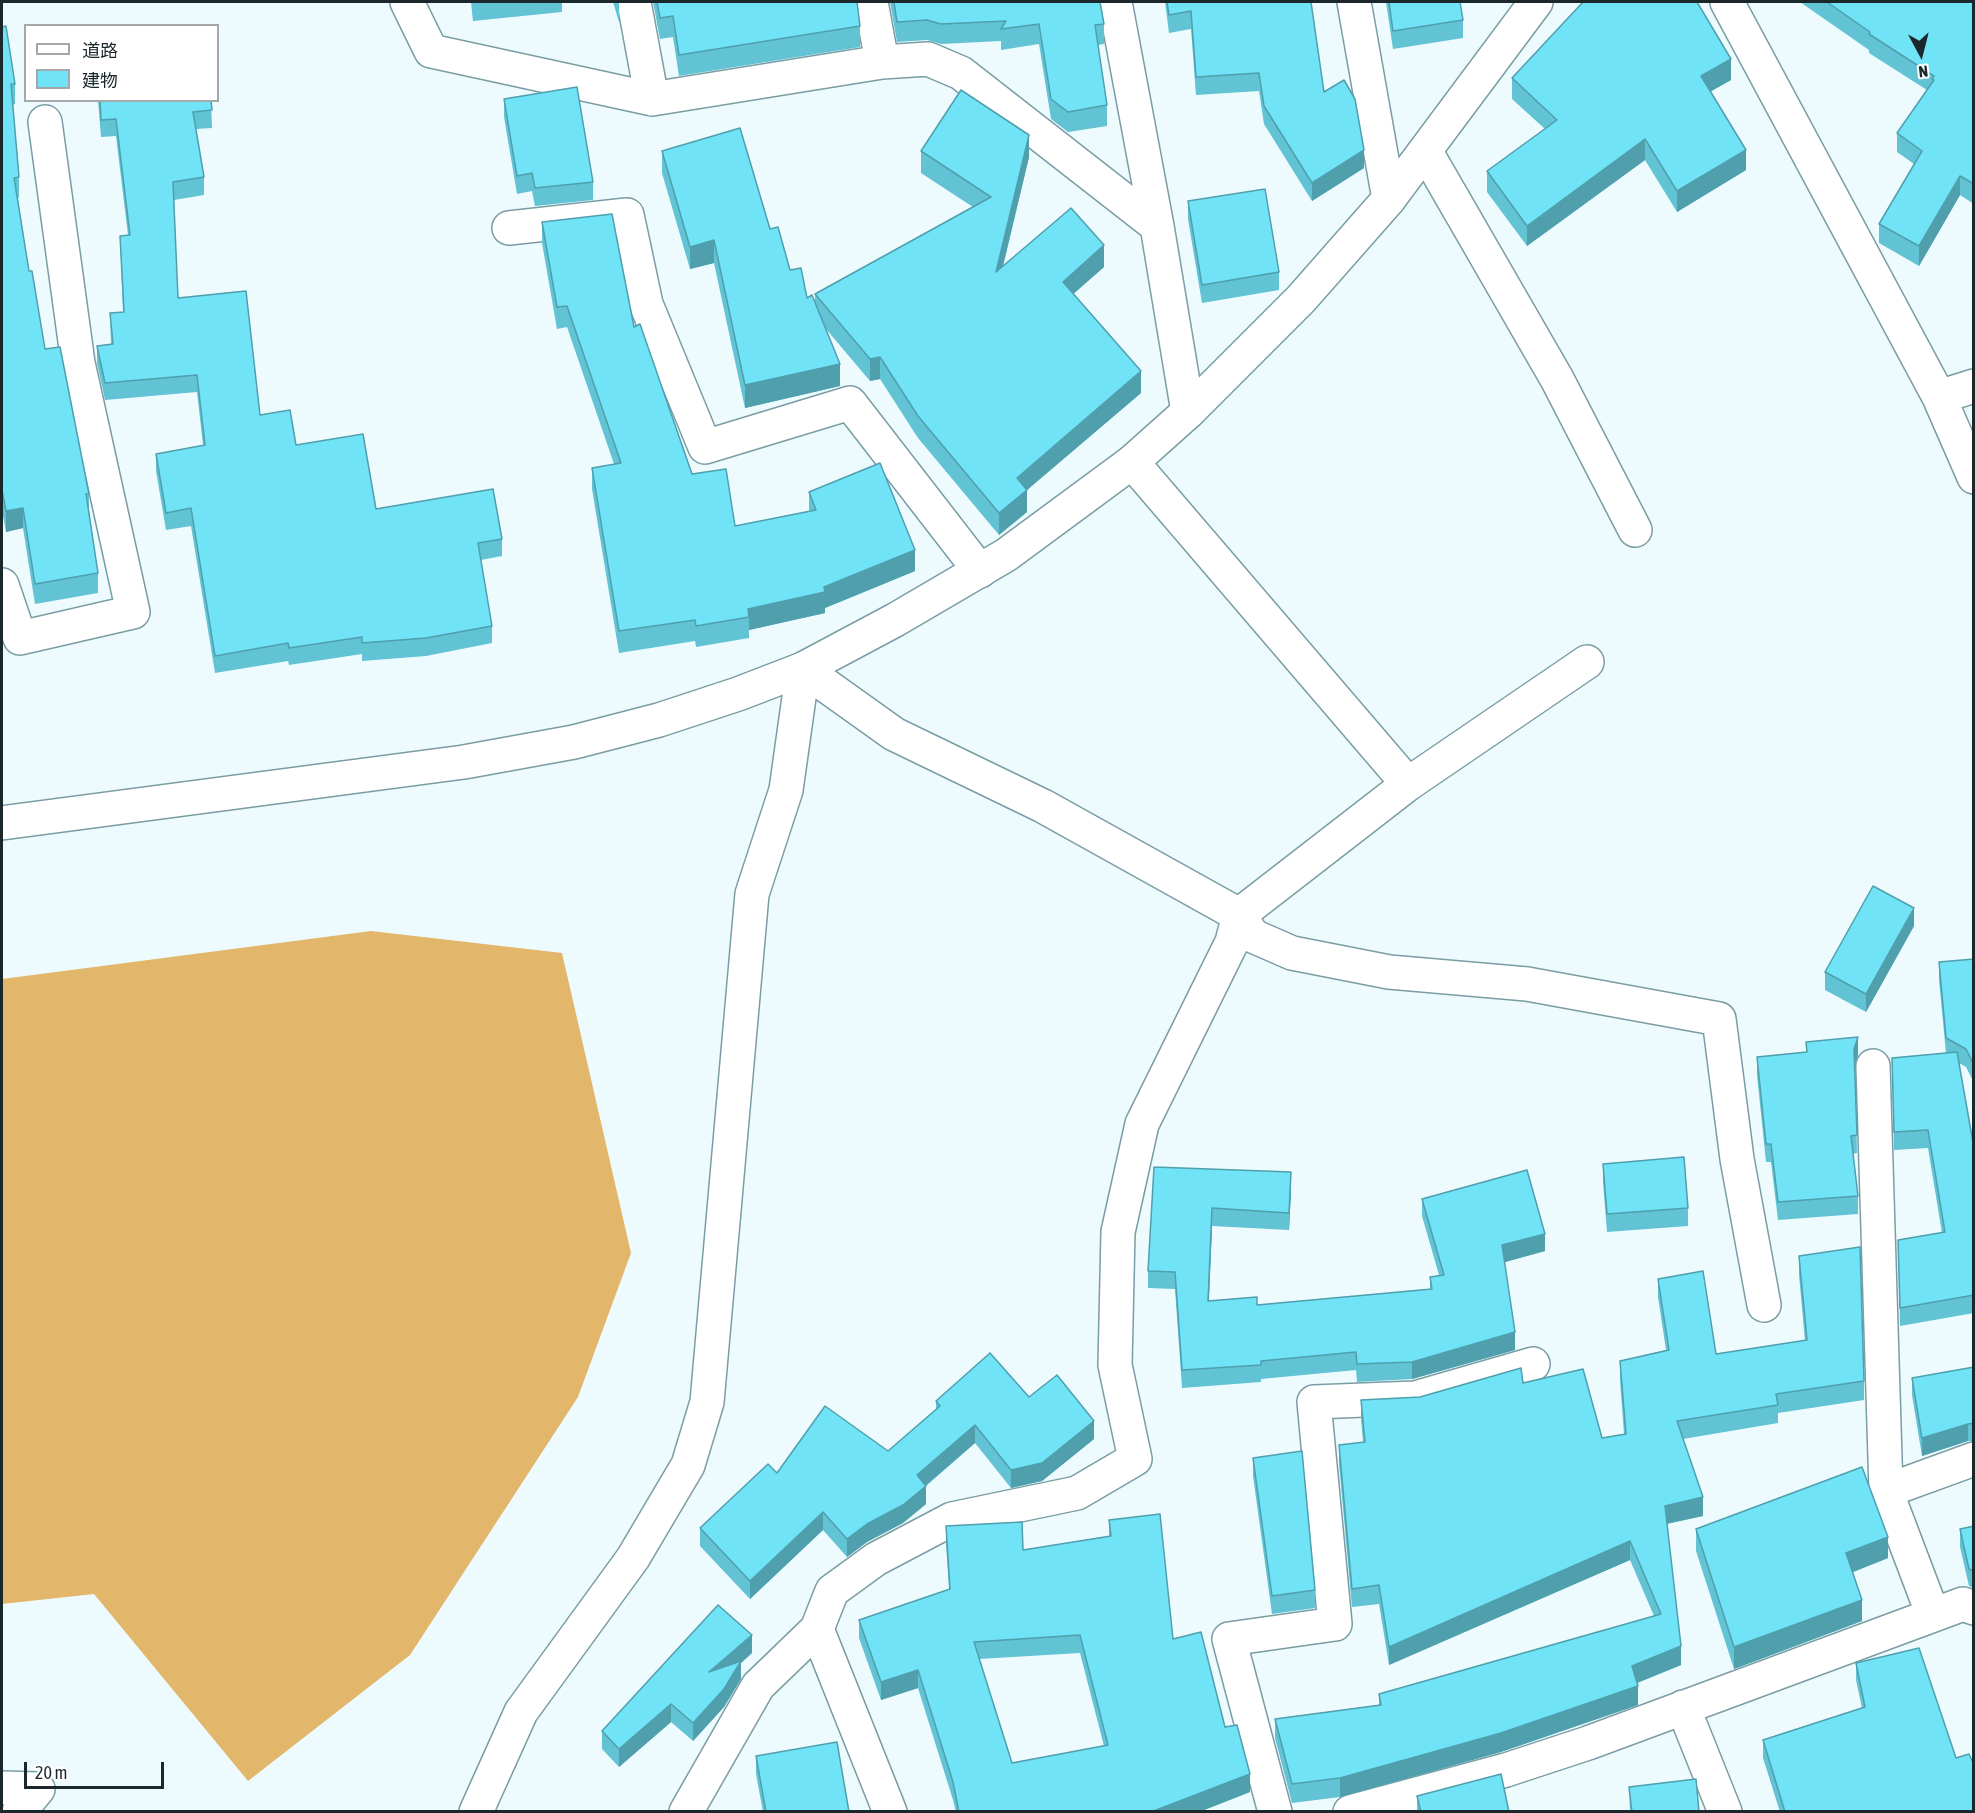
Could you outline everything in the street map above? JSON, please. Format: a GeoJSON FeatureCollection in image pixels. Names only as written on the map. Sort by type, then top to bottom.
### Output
{"type":"FeatureCollection","features":[{"type":"Feature","properties":{"kind":"street"},"geometry":{"type":"LineString","coordinates":[[407,2],[431,51],[652,99],[882,62],[928,59],[961,73],[1157,226]]}},
{"type":"Feature","properties":{"kind":"street"},"geometry":{"type":"LineString","coordinates":[[634,2],[652,99]]}},
{"type":"Feature","properties":{"kind":"street"},"geometry":{"type":"LineString","coordinates":[[871,2],[882,62]]}},
{"type":"Feature","properties":{"kind":"street"},"geometry":{"type":"LineString","coordinates":[[1115,2],[1157,226],[1188,412]]}},
{"type":"Feature","properties":{"kind":"street"},"geometry":{"type":"LineString","coordinates":[[1354,2],[1389,199]]}},
{"type":"Feature","properties":{"kind":"street"},"geometry":{"type":"LineString","coordinates":[[2,823],[464,762],[574,742],[659,720],[738,694],[803,669],[895,621],[1006,555],[1132,462],[1188,412],[1301,299],[1389,199],[1536,2]]}},
{"type":"Feature","properties":{"kind":"street"},"geometry":{"type":"LineString","coordinates":[[1727,2],[1939,397],[1974,477]]}},
{"type":"Feature","properties":{"kind":"street"},"geometry":{"type":"LineString","coordinates":[[2,585],[20,638],[133,612],[78,363],[45,122]]}},
{"type":"Feature","properties":{"kind":"street"},"geometry":{"type":"LineString","coordinates":[[1426,152],[1557,379],[1635,530]]}},
{"type":"Feature","properties":{"kind":"street"},"geometry":{"type":"LineString","coordinates":[[509,228],[627,215],[646,304],[705,447],[850,403],[980,571]]}},
{"type":"Feature","properties":{"kind":"street"},"geometry":{"type":"LineString","coordinates":[[1939,397],[1974,386]]}},
{"type":"Feature","properties":{"kind":"street"},"geometry":{"type":"LineString","coordinates":[[1132,462],[1408,784]]}},
{"type":"Feature","properties":{"kind":"street"},"geometry":{"type":"LineString","coordinates":[[686,1812],[758,1686],[817,1629],[832,1591],[876,1559],[952,1519],[1077,1493],[1135,1459],[1115,1365],[1118,1232],[1142,1124],[1232,942],[1239,915],[1408,784],[1587,662]]}},
{"type":"Feature","properties":{"kind":"street"},"geometry":{"type":"LineString","coordinates":[[803,669],[894,734],[1043,806],[1239,915],[1253,936],[1292,953],[1389,972],[1527,984],[1719,1019],[1737,1159],[1764,1305]]}},
{"type":"Feature","properties":{"kind":"street"},"geometry":{"type":"LineString","coordinates":[[476,1812],[521,1712],[633,1558],[688,1465],[707,1402],[752,894],[786,790],[803,669]]}},
{"type":"Feature","properties":{"kind":"street"},"geometry":{"type":"LineString","coordinates":[[1873,1066],[1886,1491],[1932,1615]]}},
{"type":"Feature","properties":{"kind":"street"},"geometry":{"type":"LineString","coordinates":[[1275,1812],[1229,1639],[1335,1624],[1314,1402],[1415,1398],[1533,1364]]}},
{"type":"Feature","properties":{"kind":"street"},"geometry":{"type":"LineString","coordinates":[[1886,1491],[1974,1459]]}},
{"type":"Feature","properties":{"kind":"street"},"geometry":{"type":"LineString","coordinates":[[1350,1812],[1384,1807],[1506,1770],[1588,1743],[1963,1604],[1974,1608]]}},
{"type":"Feature","properties":{"kind":"street"},"geometry":{"type":"LineString","coordinates":[[817,1629],[890,1812]]}},
{"type":"Feature","properties":{"kind":"street"},"geometry":{"type":"LineString","coordinates":[[1683,1707],[1725,1812]]}},
{"type":"Feature","properties":{"kind":"street"},"geometry":{"type":"LineString","coordinates":[[2,1788],[38,1789],[19,1812]]}},
{"type":"Feature","properties":{"kind":"shaded area"},"geometry":{"type":"Polygon","coordinates":[[[371,931],[562,953],[631,1253],[578,1397],[410,1655],[248,1781],[94,1594],[2,1604],[2,979],[371,931]]]}},
{"type":"Feature","properties":{"kind":"building"},"geometry":{"type":"Polygon","coordinates":[[[657,2],[857,2],[860,26],[679,55],[673,16],[660,18],[657,2]]]}},
{"type":"Feature","properties":{"kind":"building"},"geometry":{"type":"Polygon","coordinates":[[[894,2],[1100,2],[1104,24],[1095,25],[1107,105],[1068,112],[1051,99],[1039,24],[1001,29],[1006,21],[941,24],[927,20],[897,22],[894,2]]]}},
{"type":"Feature","properties":{"kind":"building"},"geometry":{"type":"Polygon","coordinates":[[[1167,2],[1311,2],[1324,92],[1344,80],[1355,99],[1364,150],[1312,183],[1264,106],[1259,73],[1196,77],[1191,11],[1169,15],[1167,2]]]}},
{"type":"Feature","properties":{"kind":"building"},"geometry":{"type":"Polygon","coordinates":[[[1389,2],[1460,2],[1463,20],[1393,31],[1389,2]]]}},
{"type":"Feature","properties":{"kind":"building"},"geometry":{"type":"Polygon","coordinates":[[[1583,2],[1697,2],[1731,59],[1701,76],[1746,150],[1677,191],[1645,139],[1527,226],[1487,171],[1557,120],[1512,78],[1583,2]]]}},
{"type":"Feature","properties":{"kind":"building"},"geometry":{"type":"Polygon","coordinates":[[[1827,2],[1974,2],[1974,184],[1960,176],[1919,246],[1879,224],[1922,151],[1897,133],[1934,80],[1932,79],[1934,76],[1869,34],[1870,32],[1827,2]]]}},
{"type":"Feature","properties":{"kind":"building"},"geometry":{"type":"Polygon","coordinates":[[[6,26],[15,84],[11,84],[19,177],[14,178],[29,271],[32,271],[45,349],[60,347],[89,494],[86,494],[98,573],[35,584],[23,508],[6,511],[2,490],[2,27],[6,26]]]}},
{"type":"Feature","properties":{"kind":"building"},"geometry":{"type":"Polygon","coordinates":[[[577,87],[593,182],[535,188],[532,173],[517,176],[504,99],[577,87]]]}},
{"type":"Feature","properties":{"kind":"building"},"geometry":{"type":"Polygon","coordinates":[[[961,90],[1029,135],[996,272],[1071,208],[1104,245],[1063,282],[1141,371],[1017,478],[1027,490],[999,513],[918,416],[880,357],[870,359],[815,294],[991,197],[921,151],[961,90]]]}},
{"type":"Feature","properties":{"kind":"building"},"geometry":{"type":"Polygon","coordinates":[[[100,102],[211,102],[212,110],[193,112],[204,177],[173,182],[178,298],[246,291],[260,415],[290,410],[296,445],[363,434],[376,509],[493,489],[502,539],[478,543],[492,626],[426,638],[362,643],[362,637],[289,648],[288,643],[215,656],[191,508],[166,513],[156,454],[205,445],[197,375],[105,383],[97,346],[113,344],[110,313],[124,312],[120,236],[130,235],[116,119],[101,120],[100,102]]]}},
{"type":"Feature","properties":{"kind":"building"},"geometry":{"type":"Polygon","coordinates":[[[740,128],[770,229],[778,227],[790,270],[801,268],[807,298],[812,295],[840,364],[745,385],[714,240],[690,247],[662,151],[740,128]]]}},
{"type":"Feature","properties":{"kind":"building"},"geometry":{"type":"Polygon","coordinates":[[[1265,189],[1279,272],[1202,285],[1188,201],[1265,189]]]}},
{"type":"Feature","properties":{"kind":"building"},"geometry":{"type":"Polygon","coordinates":[[[612,214],[634,327],[640,324],[692,474],[726,469],[735,526],[816,510],[809,492],[880,463],[915,550],[824,587],[825,592],[748,609],[749,617],[696,626],[695,620],[619,631],[592,468],[621,463],[567,306],[557,307],[542,222],[612,214]]]}},
{"type":"Feature","properties":{"kind":"building"},"geometry":{"type":"Polygon","coordinates":[[[1873,886],[1914,908],[1866,994],[1825,972],[1873,886]]]}},
{"type":"Feature","properties":{"kind":"building"},"geometry":{"type":"Polygon","coordinates":[[[1974,959],[1974,1065],[1966,1049],[1946,1038],[1939,962],[1974,959]]]}},
{"type":"Feature","properties":{"kind":"building"},"geometry":{"type":"Polygon","coordinates":[[[1858,1037],[1854,1049],[1857,1135],[1851,1136],[1858,1196],[1778,1202],[1771,1144],[1766,1144],[1757,1057],[1807,1052],[1806,1042],[1858,1037]]]}},
{"type":"Feature","properties":{"kind":"building"},"geometry":{"type":"Polygon","coordinates":[[[1957,1052],[1974,1148],[1974,1295],[1900,1308],[1898,1240],[1945,1232],[1928,1130],[1894,1132],[1892,1058],[1957,1052]]]}},
{"type":"Feature","properties":{"kind":"building"},"geometry":{"type":"Polygon","coordinates":[[[1684,1157],[1688,1208],[1607,1214],[1603,1164],[1684,1157]]]}},
{"type":"Feature","properties":{"kind":"building"},"geometry":{"type":"Polygon","coordinates":[[[1154,1167],[1291,1172],[1289,1213],[1212,1208],[1208,1301],[1257,1297],[1257,1305],[1432,1289],[1430,1277],[1444,1275],[1422,1199],[1527,1170],[1545,1234],[1502,1245],[1515,1332],[1412,1362],[1357,1364],[1356,1352],[1261,1361],[1261,1365],[1182,1370],[1175,1272],[1148,1271],[1154,1167]]]}},
{"type":"Feature","properties":{"kind":"building"},"geometry":{"type":"Polygon","coordinates":[[[1860,1247],[1864,1381],[1776,1394],[1778,1405],[1677,1421],[1703,1497],[1665,1506],[1681,1646],[1632,1666],[1638,1686],[1501,1733],[1340,1778],[1292,1784],[1275,1719],[1381,1705],[1379,1694],[1661,1614],[1630,1541],[1389,1647],[1379,1585],[1352,1589],[1339,1445],[1365,1442],[1361,1400],[1420,1397],[1521,1368],[1523,1383],[1583,1369],[1602,1438],[1626,1434],[1620,1361],[1669,1350],[1658,1279],[1703,1271],[1716,1354],[1807,1340],[1799,1256],[1860,1247]]]}},
{"type":"Feature","properties":{"kind":"building"},"geometry":{"type":"Polygon","coordinates":[[[990,1353],[1029,1397],[1057,1375],[1094,1421],[1042,1463],[1011,1470],[975,1425],[917,1475],[926,1486],[903,1505],[867,1524],[847,1539],[823,1512],[750,1581],[700,1528],[768,1464],[777,1473],[825,1406],[888,1451],[940,1406],[936,1401],[990,1353]]]}},
{"type":"Feature","properties":{"kind":"building"},"geometry":{"type":"Polygon","coordinates":[[[1974,1367],[1974,1423],[1922,1438],[1912,1378],[1974,1367]]]}},
{"type":"Feature","properties":{"kind":"building"},"geometry":{"type":"Polygon","coordinates":[[[1302,1451],[1315,1590],[1272,1596],[1253,1458],[1302,1451]]]}},
{"type":"Feature","properties":{"kind":"building"},"geometry":{"type":"Polygon","coordinates":[[[1862,1467],[1888,1537],[1846,1553],[1862,1600],[1734,1647],[1696,1529],[1862,1467]]]}},
{"type":"Feature","properties":{"kind":"building"},"geometry":{"type":"Polygon","coordinates":[[[1160,1514],[1173,1639],[1201,1632],[1225,1727],[1237,1725],[1250,1774],[1151,1812],[959,1812],[953,1782],[918,1670],[881,1682],[859,1620],[950,1589],[946,1526],[1022,1522],[1023,1550],[1111,1536],[1109,1520],[1160,1514]],[[1080,1635],[974,1642],[1012,1763],[1108,1745],[1080,1635]]]}},
{"type":"Feature","properties":{"kind":"building"},"geometry":{"type":"Polygon","coordinates":[[[1974,1526],[1974,1571],[1969,1569],[1960,1529],[1974,1526]]]}},
{"type":"Feature","properties":{"kind":"building"},"geometry":{"type":"Polygon","coordinates":[[[718,1605],[752,1635],[709,1672],[741,1661],[724,1689],[693,1723],[671,1704],[619,1749],[602,1731],[718,1605]]]}},
{"type":"Feature","properties":{"kind":"building"},"geometry":{"type":"Polygon","coordinates":[[[1919,1648],[1956,1758],[1969,1754],[1974,1765],[1974,1812],[1785,1812],[1763,1740],[1865,1707],[1856,1663],[1919,1648]]]}},
{"type":"Feature","properties":{"kind":"building"},"geometry":{"type":"Polygon","coordinates":[[[837,1742],[849,1812],[766,1812],[756,1756],[837,1742]]]}},
{"type":"Feature","properties":{"kind":"building"},"geometry":{"type":"Polygon","coordinates":[[[1501,1774],[1509,1812],[1421,1812],[1417,1796],[1501,1774]]]}},
{"type":"Feature","properties":{"kind":"building"},"geometry":{"type":"Polygon","coordinates":[[[1696,1779],[1699,1812],[1632,1812],[1629,1787],[1696,1779]]]}}]}
